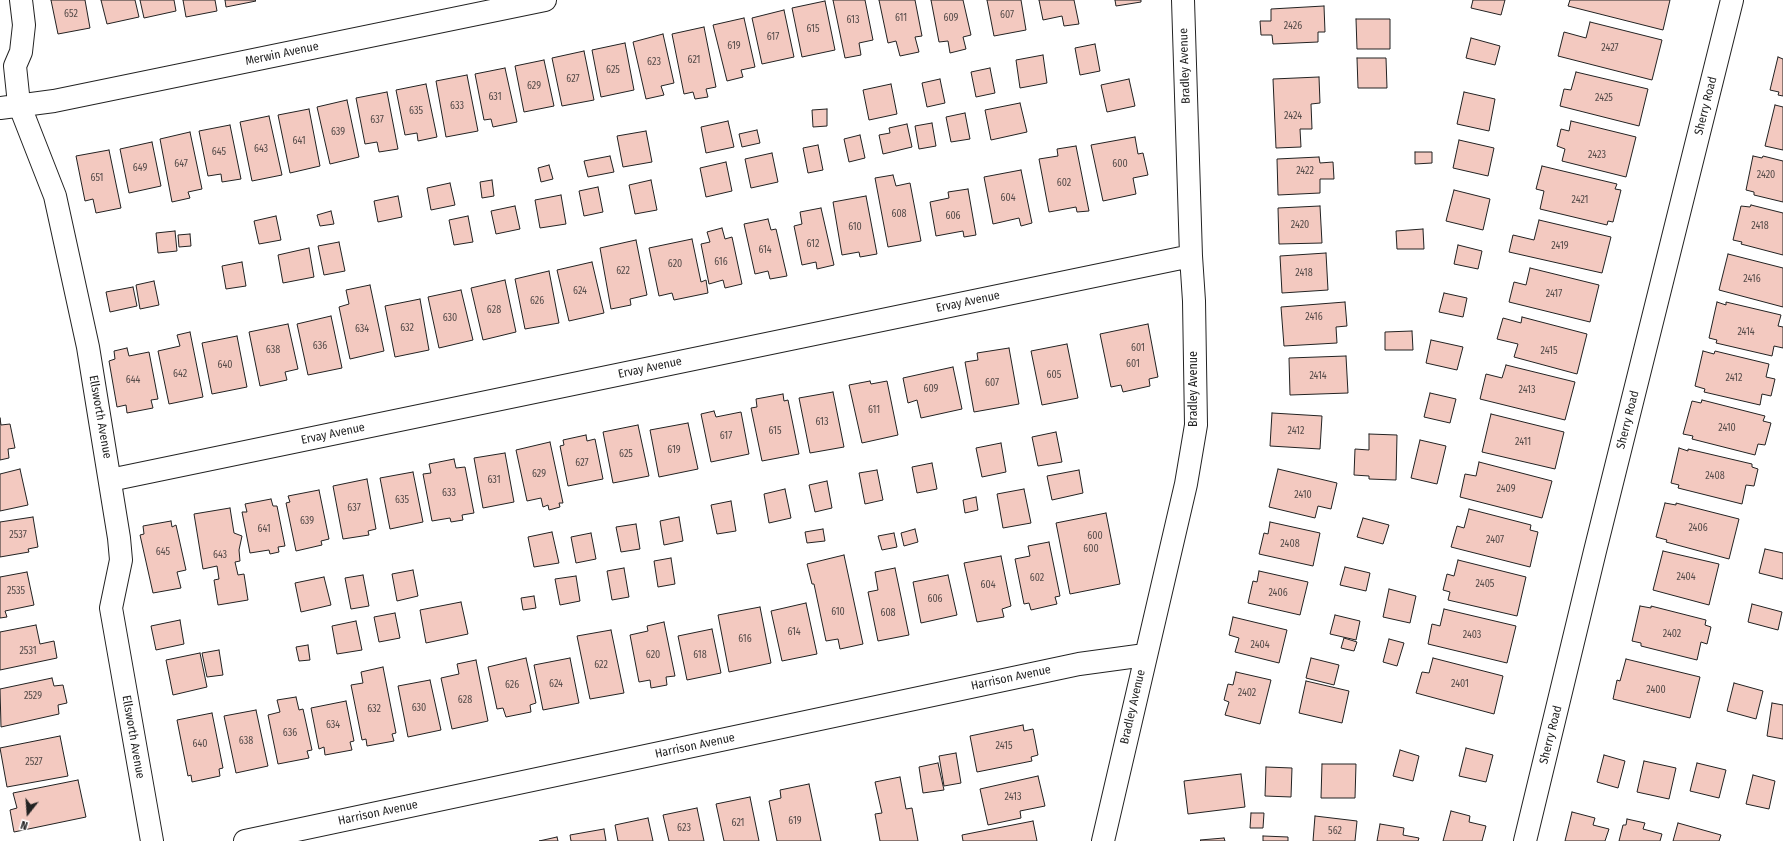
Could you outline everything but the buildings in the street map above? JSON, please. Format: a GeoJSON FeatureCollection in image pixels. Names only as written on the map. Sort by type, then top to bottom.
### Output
{"type":"FeatureCollection","features":[{"type":"Feature","properties":{"kind":"street","name":"Ellsworth Avenue"},"geometry":{"type":"LineString","coordinates":[[21,0],[24,25],[21,52],[15,66],[10,106],[55,196],[88,347],[110,480],[121,560],[111,608],[152,841]]}},
{"type":"Feature","properties":{"kind":"street","name":"Merwin Avenue"},"geometry":{"type":"LineString","coordinates":[[10,106],[54,101],[545,0]]}},
{"type":"Feature","properties":{"kind":"street","name":"Bradley Avenue"},"geometry":{"type":"LineString","coordinates":[[1103,841],[1145,654],[1186,484],[1196,425],[1194,301],[1190,256],[1190,214],[1182,0]]}},
{"type":"Feature","properties":{"kind":"street","name":"Sherry Road"},"geometry":{"type":"LineString","coordinates":[[1525,841],[1595,551],[1732,0]]}},
{"type":"Feature","properties":{"kind":"street","name":"Ervay Avenue"},"geometry":{"type":"LineString","coordinates":[[110,480],[1190,256]]}},
{"type":"Feature","properties":{"kind":"street","name":"Harrison Avenue"},"geometry":{"type":"LineString","coordinates":[[244,841],[1079,664],[1145,654]]}}]}
